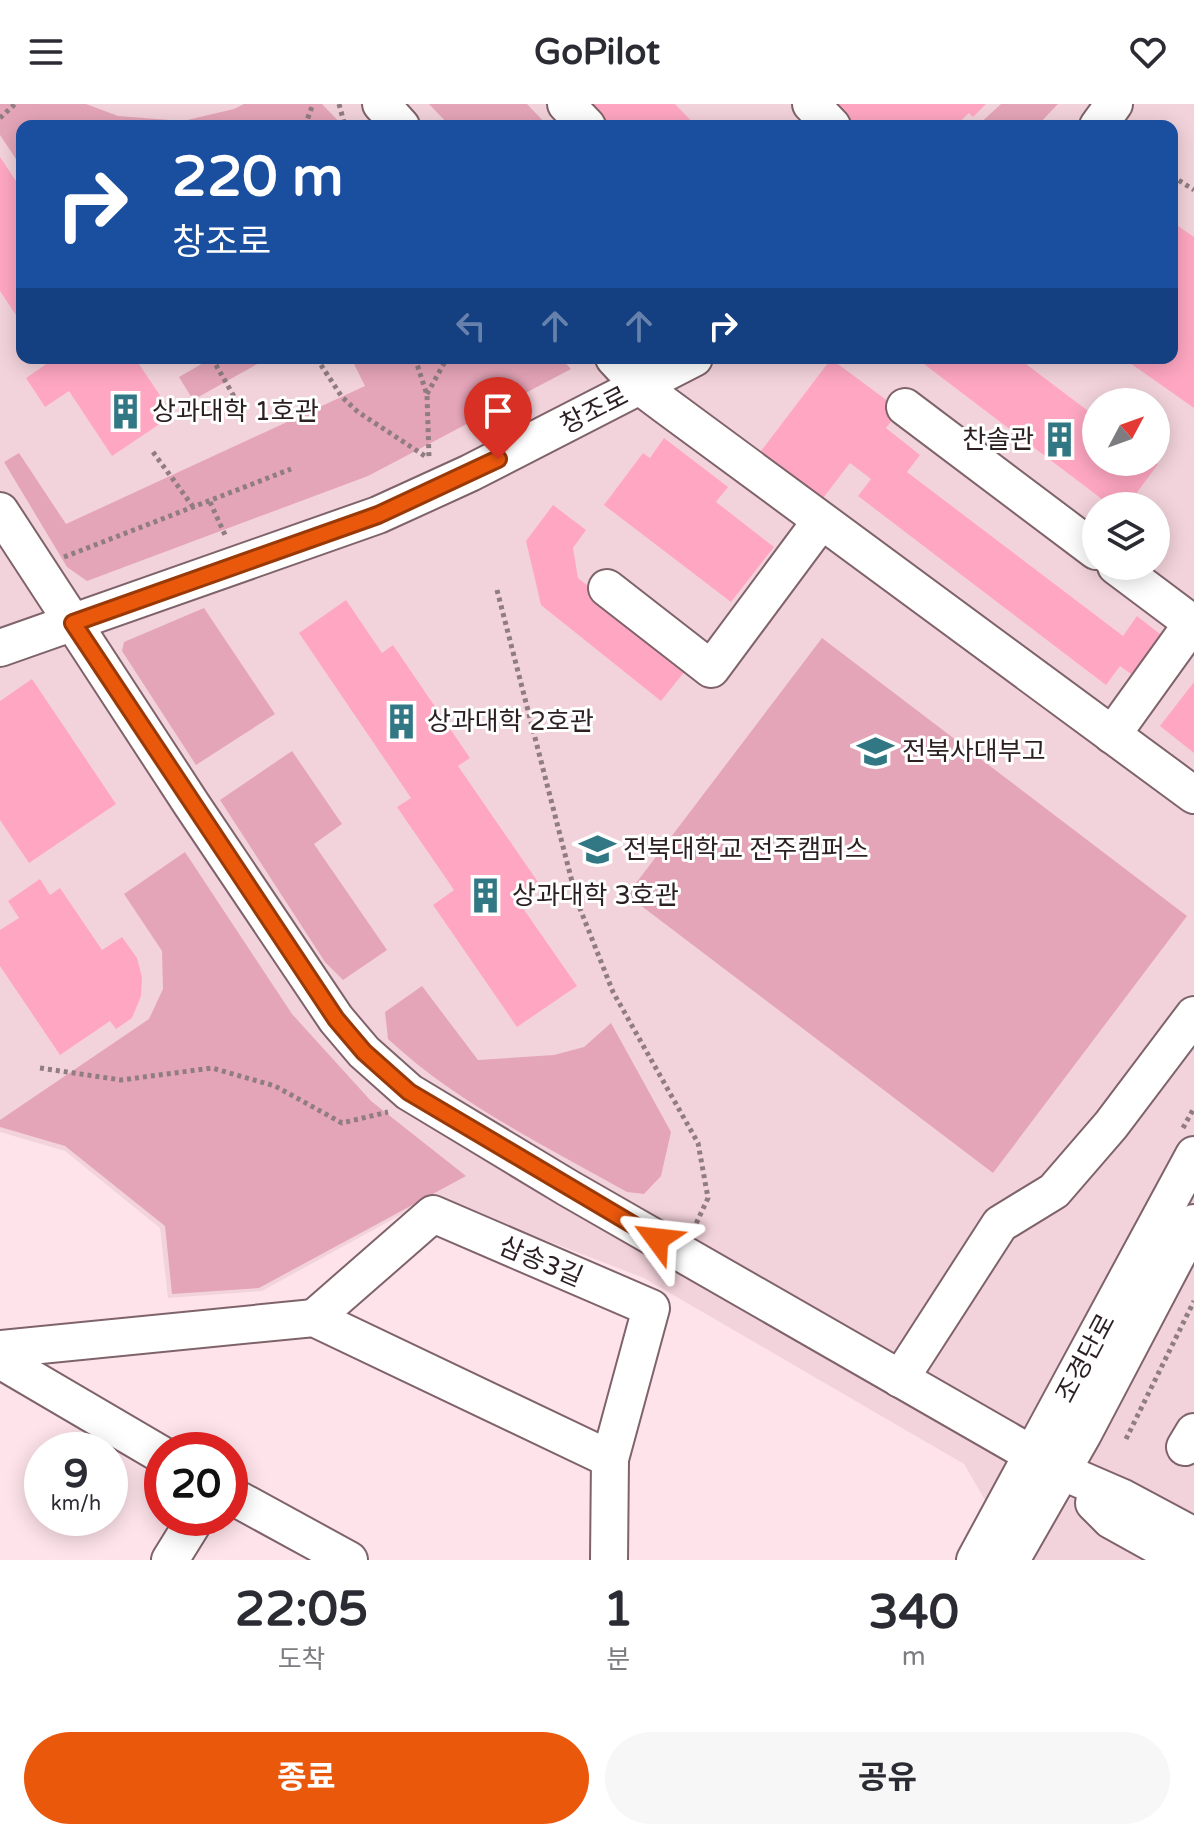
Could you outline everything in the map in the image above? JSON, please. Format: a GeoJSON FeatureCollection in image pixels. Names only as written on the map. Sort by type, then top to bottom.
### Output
{"type":"FeatureCollection","features":[{"type":"Feature","properties":{"kind":"street"},"geometry":{"type":"LineString","coordinates":[[381,104],[396,120]]}},
{"type":"Feature","properties":{"kind":"street"},"geometry":{"type":"LineString","coordinates":[[566,104],[581,120]]}},
{"type":"Feature","properties":{"kind":"street"},"geometry":{"type":"LineString","coordinates":[[811,104],[826,120]]}},
{"type":"Feature","properties":{"kind":"street"},"geometry":{"type":"LineString","coordinates":[[620,364],[641,387],[1194,795]]}},
{"type":"Feature","properties":{"kind":"street","name":"창조로"},"geometry":{"type":"LineString","coordinates":[[0,648],[378,515],[470,473],[683,364]]}},
{"type":"Feature","properties":{"kind":"street"},"geometry":{"type":"LineString","coordinates":[[905,407],[1082,540]]}},
{"type":"Feature","properties":{"kind":"street"},"geometry":{"type":"LineString","coordinates":[[0,511],[327,1007],[364,1052],[409,1092],[568,1188],[1047,1463],[1121,1497],[1194,1536]]}},
{"type":"Feature","properties":{"kind":"street"},"geometry":{"type":"LineString","coordinates":[[607,588],[711,669],[821,521]]}},
{"type":"Feature","properties":{"kind":"street"},"geometry":{"type":"LineString","coordinates":[[1112,735],[1193,622],[1135,580]]}},
{"type":"Feature","properties":{"kind":"street"},"geometry":{"type":"LineString","coordinates":[[900,1379],[1000,1224],[1054,1191],[1111,1125],[1194,1015]]}},
{"type":"Feature","properties":{"kind":"street","name":"조경단로"},"geometry":{"type":"LineString","coordinates":[[1011,1560],[1047,1463],[1194,1155]]}},
{"type":"Feature","properties":{"kind":"street","name":"삼송3길"},"geometry":{"type":"LineString","coordinates":[[314,1318],[433,1214],[651,1308],[610,1459],[609,1560]]}},
{"type":"Feature","properties":{"kind":"street","name":"조경단로"},"geometry":{"type":"LineString","coordinates":[[975,1560],[1047,1463],[1194,1223]]}},
{"type":"Feature","properties":{"kind":"street"},"geometry":{"type":"LineString","coordinates":[[0,1349],[314,1318],[610,1459]]}},
{"type":"Feature","properties":{"kind":"street"},"geometry":{"type":"LineString","coordinates":[[0,1360],[144,1444]]}},
{"type":"Feature","properties":{"kind":"street"},"geometry":{"type":"LineString","coordinates":[[1047,1463],[1111,1520],[1183,1560]]}},
{"type":"Feature","properties":{"kind":"street"},"geometry":{"type":"LineString","coordinates":[[248,1505],[349,1560]]}},
{"type":"Feature","properties":{"kind":"street"},"geometry":{"type":"LineString","coordinates":[[170,1560],[185,1536]]}},
{"type":"Feature","properties":{"kind":"path"},"geometry":{"type":"LineString","coordinates":[[0,118],[15,104]]}},
{"type":"Feature","properties":{"kind":"path"},"geometry":{"type":"LineString","coordinates":[[215,364],[240,407]]}},
{"type":"Feature","properties":{"kind":"path"},"geometry":{"type":"LineString","coordinates":[[321,365],[342,397],[358,412],[429,459],[427,395],[417,364]]}},
{"type":"Feature","properties":{"kind":"path"},"geometry":{"type":"LineString","coordinates":[[427,395],[444,364]]}},
{"type":"Feature","properties":{"kind":"path"},"geometry":{"type":"LineString","coordinates":[[153,452],[194,508]]}},
{"type":"Feature","properties":{"kind":"path"},"geometry":{"type":"LineString","coordinates":[[55,561],[291,469]]}},
{"type":"Feature","properties":{"kind":"path"},"geometry":{"type":"LineString","coordinates":[[210,502],[228,540]]}},
{"type":"Feature","properties":{"kind":"path"},"geometry":{"type":"LineString","coordinates":[[497,590],[577,901],[613,992],[698,1143],[708,1198],[692,1234]]}},
{"type":"Feature","properties":{"kind":"path"},"geometry":{"type":"LineString","coordinates":[[40,1068],[121,1080],[212,1068],[275,1086],[342,1123],[402,1108]]}},
{"type":"Feature","properties":{"kind":"path"},"geometry":{"type":"LineString","coordinates":[[1126,1439],[1194,1301]]}},
{"type":"Feature","properties":{"kind":"shaded area","name":"전북대학교 전주캠퍼스"},"geometry":{"type":"Polygon","coordinates":[[[0,104],[1194,104],[1194,1560],[1020,1560],[964,1464],[644,1278],[433,1197],[262,1291],[168,1298],[160,1228],[65,1151],[0,1132],[0,104]]]}},
{"type":"Feature","properties":{"kind":"shaded area"},"geometry":{"type":"Polygon","coordinates":[[[0,104],[86,104],[118,116],[170,120],[16,120],[16,159],[0,135],[0,104]]]}},
{"type":"Feature","properties":{"kind":"shaded area"},"geometry":{"type":"Polygon","coordinates":[[[244,104],[322,104],[337,120],[187,120],[244,104]]]}},
{"type":"Feature","properties":{"kind":"shaded area"},"geometry":{"type":"Polygon","coordinates":[[[429,104],[527,104],[542,120],[444,120],[429,104]]]}},
{"type":"Feature","properties":{"kind":"shaded area"},"geometry":{"type":"Polygon","coordinates":[[[1001,104],[1058,104],[1043,120],[984,120],[1001,104]]]}},
{"type":"Feature","properties":{"kind":"shaded area"},"geometry":{"type":"Polygon","coordinates":[[[202,364],[257,364],[193,400],[179,377],[202,364]]]}},
{"type":"Feature","properties":{"kind":"shaded area"},"geometry":{"type":"Polygon","coordinates":[[[354,364],[566,364],[571,369],[368,476],[87,581],[67,567],[4,462],[19,453],[66,524],[365,386],[354,364]]]}},
{"type":"Feature","properties":{"kind":"shaded area"},"geometry":{"type":"Polygon","coordinates":[[[204,608],[275,714],[196,765],[122,651],[124,642],[204,608]]]}},
{"type":"Feature","properties":{"kind":"shaded area"},"geometry":{"type":"Polygon","coordinates":[[[822,638],[1187,916],[993,1173],[627,895],[822,638]]]}},
{"type":"Feature","properties":{"kind":"shaded area"},"geometry":{"type":"Polygon","coordinates":[[[292,751],[342,824],[314,844],[387,950],[343,980],[325,962],[220,800],[292,751]]]}},
{"type":"Feature","properties":{"kind":"shaded area"},"geometry":{"type":"Polygon","coordinates":[[[185,852],[292,1014],[371,1101],[466,1176],[259,1288],[172,1294],[165,1226],[65,1146],[0,1127],[0,1120],[149,1019],[163,989],[162,951],[124,894],[185,852]]]}},
{"type":"Feature","properties":{"kind":"shaded area"},"geometry":{"type":"Polygon","coordinates":[[[422,986],[478,1060],[554,1055],[584,1047],[611,1023],[671,1132],[661,1176],[644,1194],[627,1192],[472,1104],[415,1062],[388,1039],[385,1012],[422,986]]]}},
{"type":"Feature","properties":{"kind":"building"},"geometry":{"type":"Polygon","coordinates":[[[579,104],[675,104],[690,120],[595,120],[579,104]]]}},
{"type":"Feature","properties":{"kind":"building"},"geometry":{"type":"Polygon","coordinates":[[[821,104],[986,104],[973,117],[969,113],[961,120],[837,120],[821,104]]]}},
{"type":"Feature","properties":{"kind":"building"},"geometry":{"type":"Polygon","coordinates":[[[0,157],[16,181],[16,315],[0,291],[0,157]]]}},
{"type":"Feature","properties":{"kind":"building"},"geometry":{"type":"Polygon","coordinates":[[[1178,226],[1194,237],[1194,408],[1170,388],[1132,364],[1178,364],[1178,226]]]}},
{"type":"Feature","properties":{"kind":"building","name":"상과대학 1호관"},"geometry":{"type":"Polygon","coordinates":[[[47,364],[139,364],[173,415],[112,456],[69,391],[45,407],[26,378],[47,364]]]}},
{"type":"Feature","properties":{"kind":"building"},"geometry":{"type":"Polygon","coordinates":[[[827,364],[838,364],[900,410],[886,428],[920,455],[907,472],[1123,636],[1137,616],[1165,638],[1135,677],[1120,666],[1106,685],[858,496],[871,479],[850,463],[820,502],[758,455],[827,364]]]}},
{"type":"Feature","properties":{"kind":"building","name":"찬솔관"},"geometry":{"type":"Polygon","coordinates":[[[924,364],[1026,364],[1082,406],[1082,476],[1149,476],[1137,492],[1093,492],[924,364]]]}},
{"type":"Feature","properties":{"kind":"building"},"geometry":{"type":"Polygon","coordinates":[[[664,438],[728,487],[716,502],[774,547],[731,602],[604,505],[643,453],[650,458],[664,438]]]}},
{"type":"Feature","properties":{"kind":"building"},"geometry":{"type":"Polygon","coordinates":[[[553,505],[586,530],[573,548],[578,578],[689,666],[661,701],[541,605],[526,541],[553,505]]]}},
{"type":"Feature","properties":{"kind":"building"},"geometry":{"type":"Polygon","coordinates":[[[346,600],[382,653],[393,645],[470,758],[458,766],[540,885],[518,901],[577,986],[517,1027],[433,905],[454,890],[397,807],[411,798],[299,633],[346,600]]]}},
{"type":"Feature","properties":{"kind":"building"},"geometry":{"type":"Polygon","coordinates":[[[32,679],[116,804],[29,863],[0,820],[0,701],[32,679]]]}},
{"type":"Feature","properties":{"kind":"building"},"geometry":{"type":"Polygon","coordinates":[[[1194,682],[1194,753],[1160,726],[1194,682]]]}},
{"type":"Feature","properties":{"kind":"building"},"geometry":{"type":"Polygon","coordinates":[[[40,879],[50,895],[60,888],[102,950],[122,937],[137,958],[142,977],[141,996],[132,1018],[116,1029],[110,1021],[60,1055],[0,966],[0,930],[19,918],[8,901],[40,879]]]}},
{"type":"Feature","properties":{"kind":"place","name":"상과대학 1호관"},"geometry":{"type":"Point","coordinates":[126,411]}},
{"type":"Feature","properties":{"kind":"place","name":"찬솔관"},"geometry":{"type":"Point","coordinates":[1060,439]}},
{"type":"Feature","properties":{"kind":"place","name":"상과대학 2호관"},"geometry":{"type":"Point","coordinates":[401,721]}},
{"type":"Feature","properties":{"kind":"place","name":"전북사대부고"},"geometry":{"type":"Point","coordinates":[876,751]}},
{"type":"Feature","properties":{"kind":"place","name":"전북대학교 전주캠퍼스"},"geometry":{"type":"Point","coordinates":[597,849]}},
{"type":"Feature","properties":{"kind":"place","name":"상과대학 3호관"},"geometry":{"type":"Point","coordinates":[486,895]}},
{"type":"Feature","properties":{"kind":"route"},"geometry":{"type":"LineString","coordinates":[[498,459],[378,515],[73,623],[336,1019],[364,1052],[409,1092],[657,1239]]}}]}
